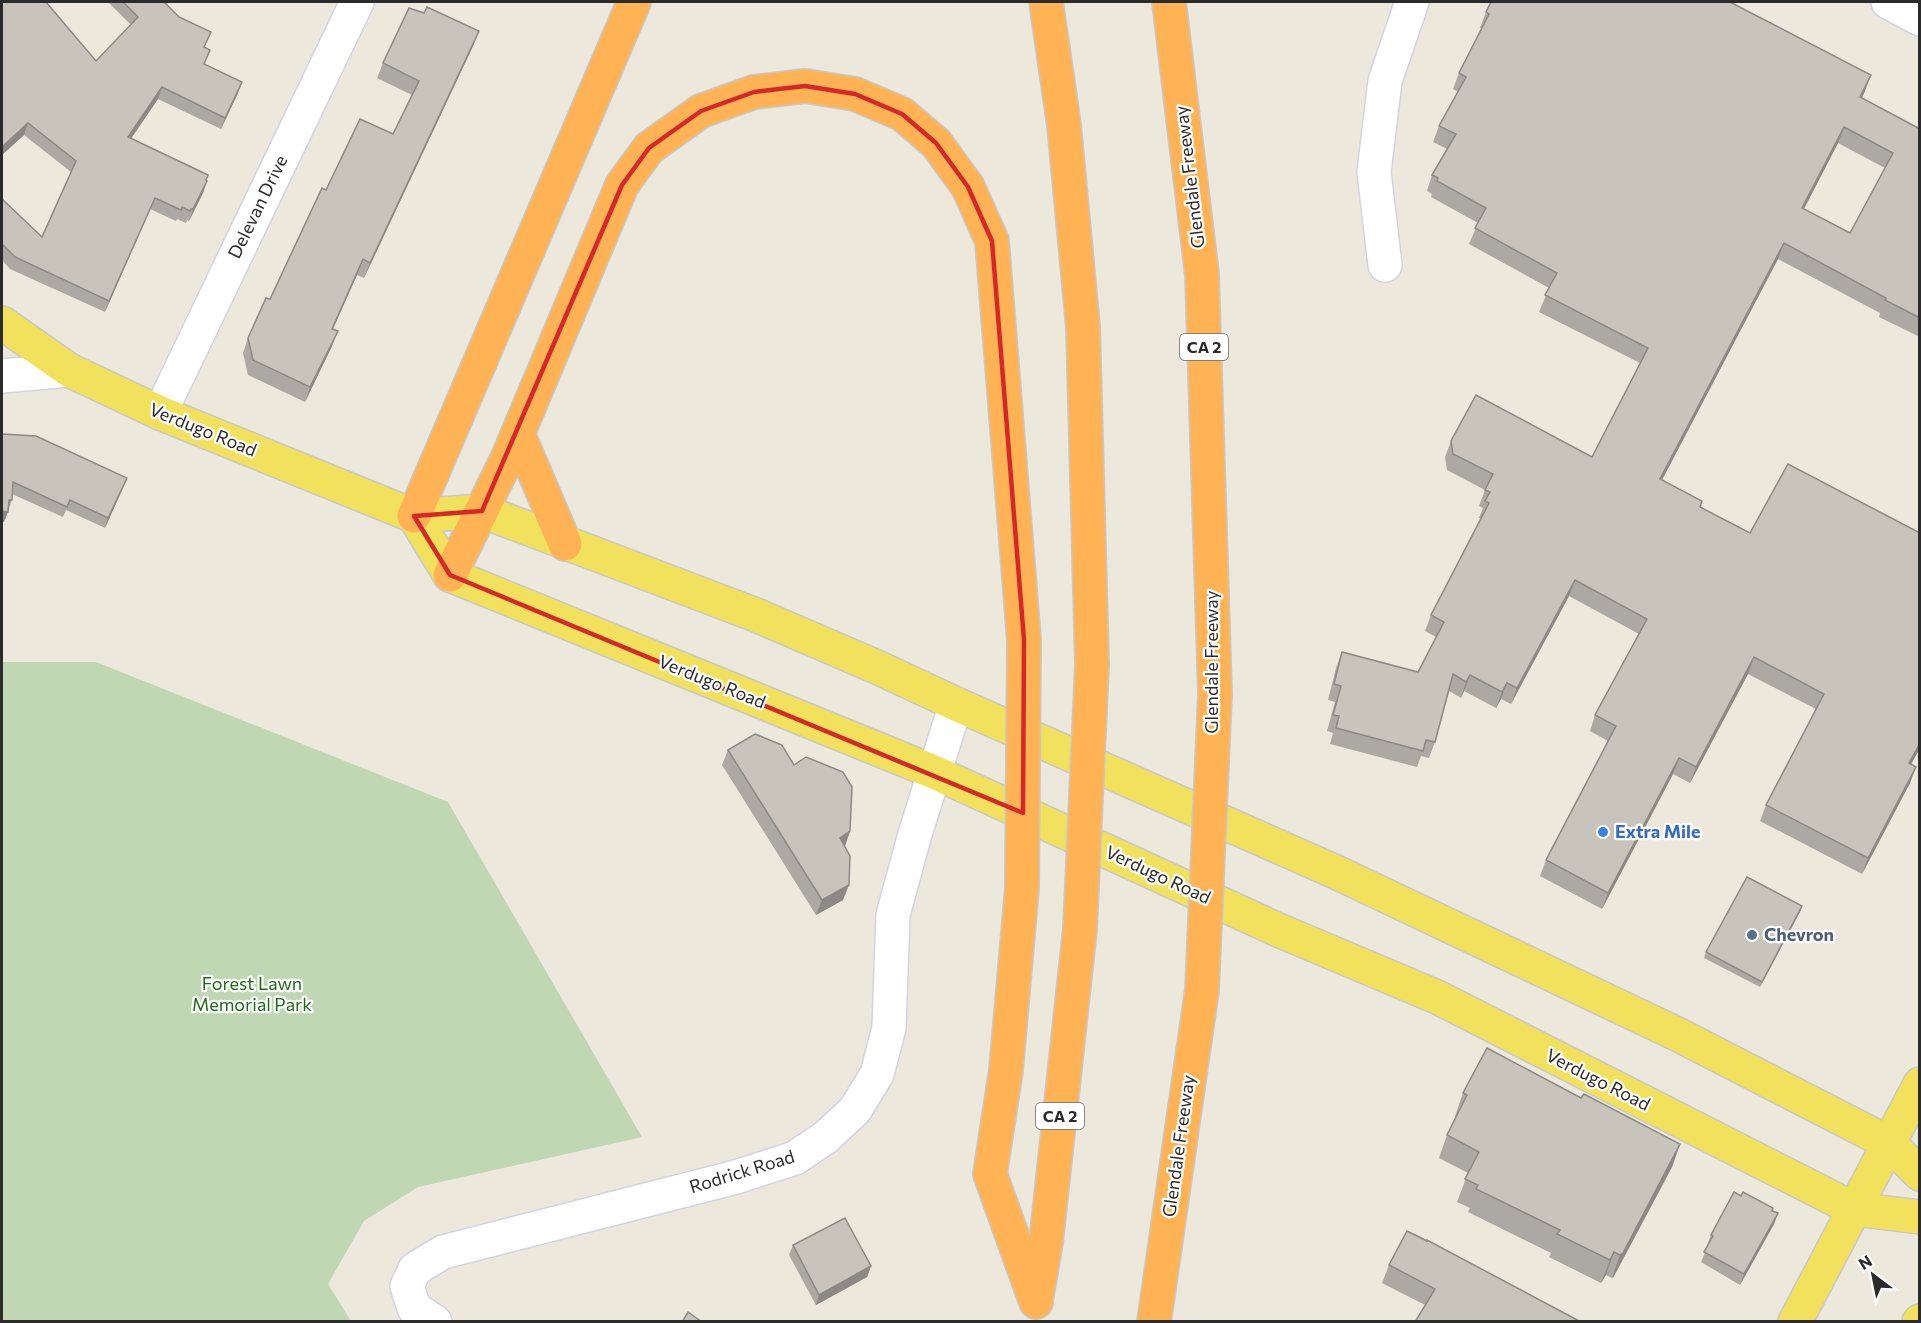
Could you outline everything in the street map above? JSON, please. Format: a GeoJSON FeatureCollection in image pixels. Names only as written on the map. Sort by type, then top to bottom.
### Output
{"type":"FeatureCollection","features":[{"type":"Feature","properties":{"kind":"highway"},"geometry":{"type":"LineString","coordinates":[[414,516],[634,2]]}},
{"type":"Feature","properties":{"kind":"highway","name":"CA 2"},"geometry":{"type":"LineString","coordinates":[[1034,1312],[1046,1242],[1080,929],[1092,664],[1083,327],[1064,125],[1046,2]]}},
{"type":"Feature","properties":{"kind":"highway","name":"Glendale Freeway"},"geometry":{"type":"LineString","coordinates":[[1154,1322],[1202,990],[1215,694],[1202,275],[1169,2]]}},
{"type":"Feature","properties":{"kind":"highway"},"geometry":{"type":"LineString","coordinates":[[450,575],[518,434],[622,185],[649,148],[701,111],[754,92],[805,86],[855,94],[903,114],[936,143],[968,187],[992,242],[1024,640],[1022,888],[1006,1070],[990,1174],[1034,1312]]}},
{"type":"Feature","properties":{"kind":"highway"},"geometry":{"type":"LineString","coordinates":[[518,434],[565,544]]}},
{"type":"Feature","properties":{"kind":"main road","name":"Verdugo Road"},"geometry":{"type":"LineString","coordinates":[[2,323],[69,370],[160,413],[414,516],[482,511],[756,615],[879,668],[1338,873],[1677,1034],[1889,1143],[1920,1174]]}},
{"type":"Feature","properties":{"kind":"main road"},"geometry":{"type":"LineString","coordinates":[[414,516],[450,575]]}},
{"type":"Feature","properties":{"kind":"main road","name":"Verdugo Road"},"geometry":{"type":"LineString","coordinates":[[450,575],[934,772],[1276,929],[1437,998],[1854,1209],[1920,1217]]}},
{"type":"Feature","properties":{"kind":"main road"},"geometry":{"type":"LineString","coordinates":[[1795,1322],[1920,1084]]}},
{"type":"Feature","properties":{"kind":"street","name":"Delevan Drive"},"geometry":{"type":"LineString","coordinates":[[160,413],[357,2]]}},
{"type":"Feature","properties":{"kind":"street"},"geometry":{"type":"LineString","coordinates":[[1385,265],[1374,172],[1385,81],[1412,2]]}},
{"type":"Feature","properties":{"kind":"street"},"geometry":{"type":"LineString","coordinates":[[1888,2],[1920,19]]}},
{"type":"Feature","properties":{"kind":"street"},"geometry":{"type":"LineString","coordinates":[[2,376],[69,370]]}},
{"type":"Feature","properties":{"kind":"street","name":"Rodrick Road"},"geometry":{"type":"LineString","coordinates":[[435,1322],[414,1308],[407,1286],[415,1269],[443,1252],[736,1177],[795,1158],[826,1137],[855,1110],[877,1074],[889,1028],[893,915],[915,834],[956,704]]}},
{"type":"Feature","properties":{"kind":"highlighted area"},"geometry":{"type":"Polygon","coordinates":[[[805,86],[855,94],[902,114],[936,143],[968,187],[992,241],[1024,640],[1023,813],[450,575],[414,516],[482,511],[622,185],[649,148],[701,111],[754,92],[805,86]]]}},
{"type":"Feature","properties":{"kind":"green space","name":"Forest Lawn Memorial Park"},"geometry":{"type":"Polygon","coordinates":[[[2,662],[96,662],[448,802],[642,1137],[418,1187],[364,1221],[328,1284],[351,1321],[2,1321],[2,662]]]}},
{"type":"Feature","properties":{"kind":"building"},"geometry":{"type":"Polygon","coordinates":[[[2,2],[46,2],[96,61],[138,17],[123,2],[164,2],[179,17],[211,32],[204,47],[210,50],[204,64],[242,82],[225,118],[162,87],[128,137],[208,175],[190,211],[182,207],[181,210],[155,198],[109,301],[15,257],[2,244],[2,199],[42,237],[76,161],[28,123],[2,147],[2,2]]]}},
{"type":"Feature","properties":{"kind":"building"},"geometry":{"type":"Polygon","coordinates":[[[1491,2],[1730,2],[1871,75],[1860,97],[1920,129],[1920,318],[1784,243],[1660,479],[1702,501],[1700,507],[1750,533],[1788,464],[1920,533],[1920,743],[1909,763],[1916,767],[1868,858],[1766,805],[1824,694],[1754,657],[1696,767],[1679,758],[1608,893],[1546,860],[1616,726],[1595,715],[1647,619],[1575,580],[1517,688],[1507,683],[1502,692],[1470,675],[1466,682],[1453,674],[1435,742],[1426,740],[1423,751],[1336,728],[1339,716],[1333,715],[1341,686],[1334,684],[1342,652],[1418,672],[1444,622],[1431,615],[1489,503],[1485,501],[1490,492],[1485,490],[1493,474],[1453,454],[1451,441],[1476,395],[1592,457],[1648,348],[1545,295],[1557,273],[1475,228],[1486,208],[1437,181],[1438,178],[1432,175],[1456,134],[1439,126],[1466,77],[1459,73],[1489,14],[1486,12],[1491,2]],[[1844,127],[1802,208],[1850,233],[1893,153],[1844,127]]]}},
{"type":"Feature","properties":{"kind":"building"},"geometry":{"type":"Polygon","coordinates":[[[427,7],[479,31],[370,263],[363,259],[332,329],[338,331],[310,387],[253,360],[248,338],[266,298],[270,299],[322,188],[326,190],[360,119],[393,134],[419,81],[383,63],[409,8],[424,13],[427,7]]]}},
{"type":"Feature","properties":{"kind":"building"},"geometry":{"type":"Polygon","coordinates":[[[2,434],[36,436],[127,478],[108,518],[70,500],[67,507],[13,482],[12,500],[9,500],[8,512],[2,511],[2,434]]]}},
{"type":"Feature","properties":{"kind":"building"},"geometry":{"type":"Polygon","coordinates":[[[755,734],[782,745],[794,765],[806,757],[843,772],[852,787],[850,831],[840,838],[850,856],[849,885],[822,900],[728,750],[755,734]]]}},
{"type":"Feature","properties":{"kind":"building","name":"Chevron"},"geometry":{"type":"Polygon","coordinates":[[[1747,877],[1802,906],[1762,982],[1706,952],[1747,877]]]}},
{"type":"Feature","properties":{"kind":"building"},"geometry":{"type":"Polygon","coordinates":[[[1487,1048],[1581,1098],[1584,1094],[1680,1144],[1620,1255],[1614,1252],[1610,1260],[1557,1234],[1560,1230],[1476,1189],[1478,1185],[1465,1179],[1479,1152],[1447,1135],[1467,1095],[1463,1093],[1487,1048]]]}},
{"type":"Feature","properties":{"kind":"building"},"geometry":{"type":"Polygon","coordinates":[[[1734,1192],[1741,1196],[1743,1192],[1778,1213],[1744,1274],[1704,1252],[1734,1192]]]}},
{"type":"Feature","properties":{"kind":"building"},"geometry":{"type":"Polygon","coordinates":[[[845,1218],[871,1266],[819,1295],[793,1245],[845,1218]]]}},
{"type":"Feature","properties":{"kind":"building"},"geometry":{"type":"Polygon","coordinates":[[[1407,1231],[1581,1322],[1415,1322],[1435,1289],[1389,1265],[1407,1231]]]}},
{"type":"Feature","properties":{"kind":"building"},"geometry":{"type":"Polygon","coordinates":[[[688,1312],[702,1322],[682,1322],[688,1312]]]}},
{"type":"Feature","properties":{"kind":"place","name":"Extra Mile"},"geometry":{"type":"Point","coordinates":[1603,832]}},
{"type":"Feature","properties":{"kind":"place","name":"Chevron"},"geometry":{"type":"Point","coordinates":[1752,935]}}]}
